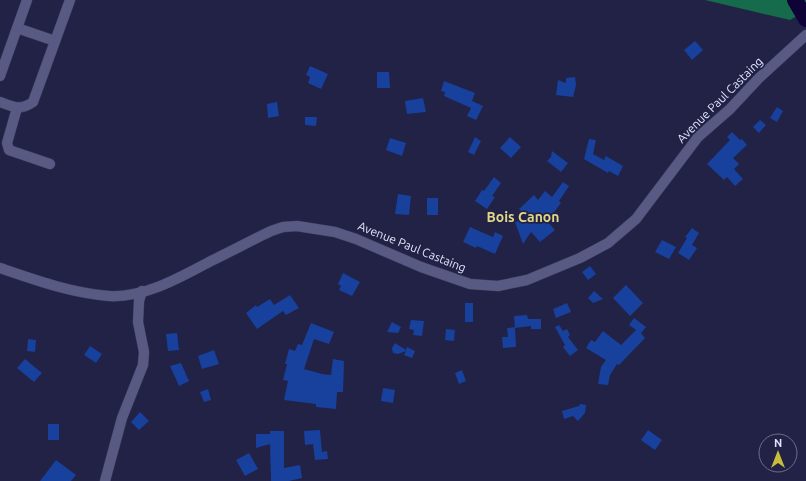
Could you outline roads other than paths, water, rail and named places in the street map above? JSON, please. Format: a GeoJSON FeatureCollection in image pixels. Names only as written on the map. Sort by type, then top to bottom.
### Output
{"type":"FeatureCollection","features":[{"type":"Feature","properties":{"kind":"street"},"geometry":{"type":"LineString","coordinates":[[0,76],[27,0]]}},
{"type":"Feature","properties":{"kind":"street"},"geometry":{"type":"LineString","coordinates":[[0,102],[17,108],[25,108],[32,102],[70,0]]}},
{"type":"Feature","properties":{"kind":"street"},"geometry":{"type":"LineString","coordinates":[[17,28],[55,41]]}},
{"type":"Feature","properties":{"kind":"street","name":"Avenue Paul Castaing"},"geometry":{"type":"LineString","coordinates":[[0,268],[49,284],[84,292],[109,296],[127,295],[179,278],[271,231],[283,227],[297,226],[336,232],[421,267],[463,282],[498,286],[522,281],[544,274],[608,244],[636,219],[698,137],[804,36]]}},
{"type":"Feature","properties":{"kind":"street"},"geometry":{"type":"LineString","coordinates":[[17,108],[7,143],[9,150],[50,164]]}},
{"type":"Feature","properties":{"kind":"street"},"geometry":{"type":"LineString","coordinates":[[105,481],[122,418],[143,365],[144,352],[138,322],[138,312],[142,291]]}},
{"type":"Feature","properties":{"kind":"waterway"},"geometry":{"type":"LineString","coordinates":[[795,0],[806,19]]}},
{"type":"Feature","properties":{"kind":"district","name":"Bois Canon"},"geometry":{"type":"Point","coordinates":[523,217]}}]}
